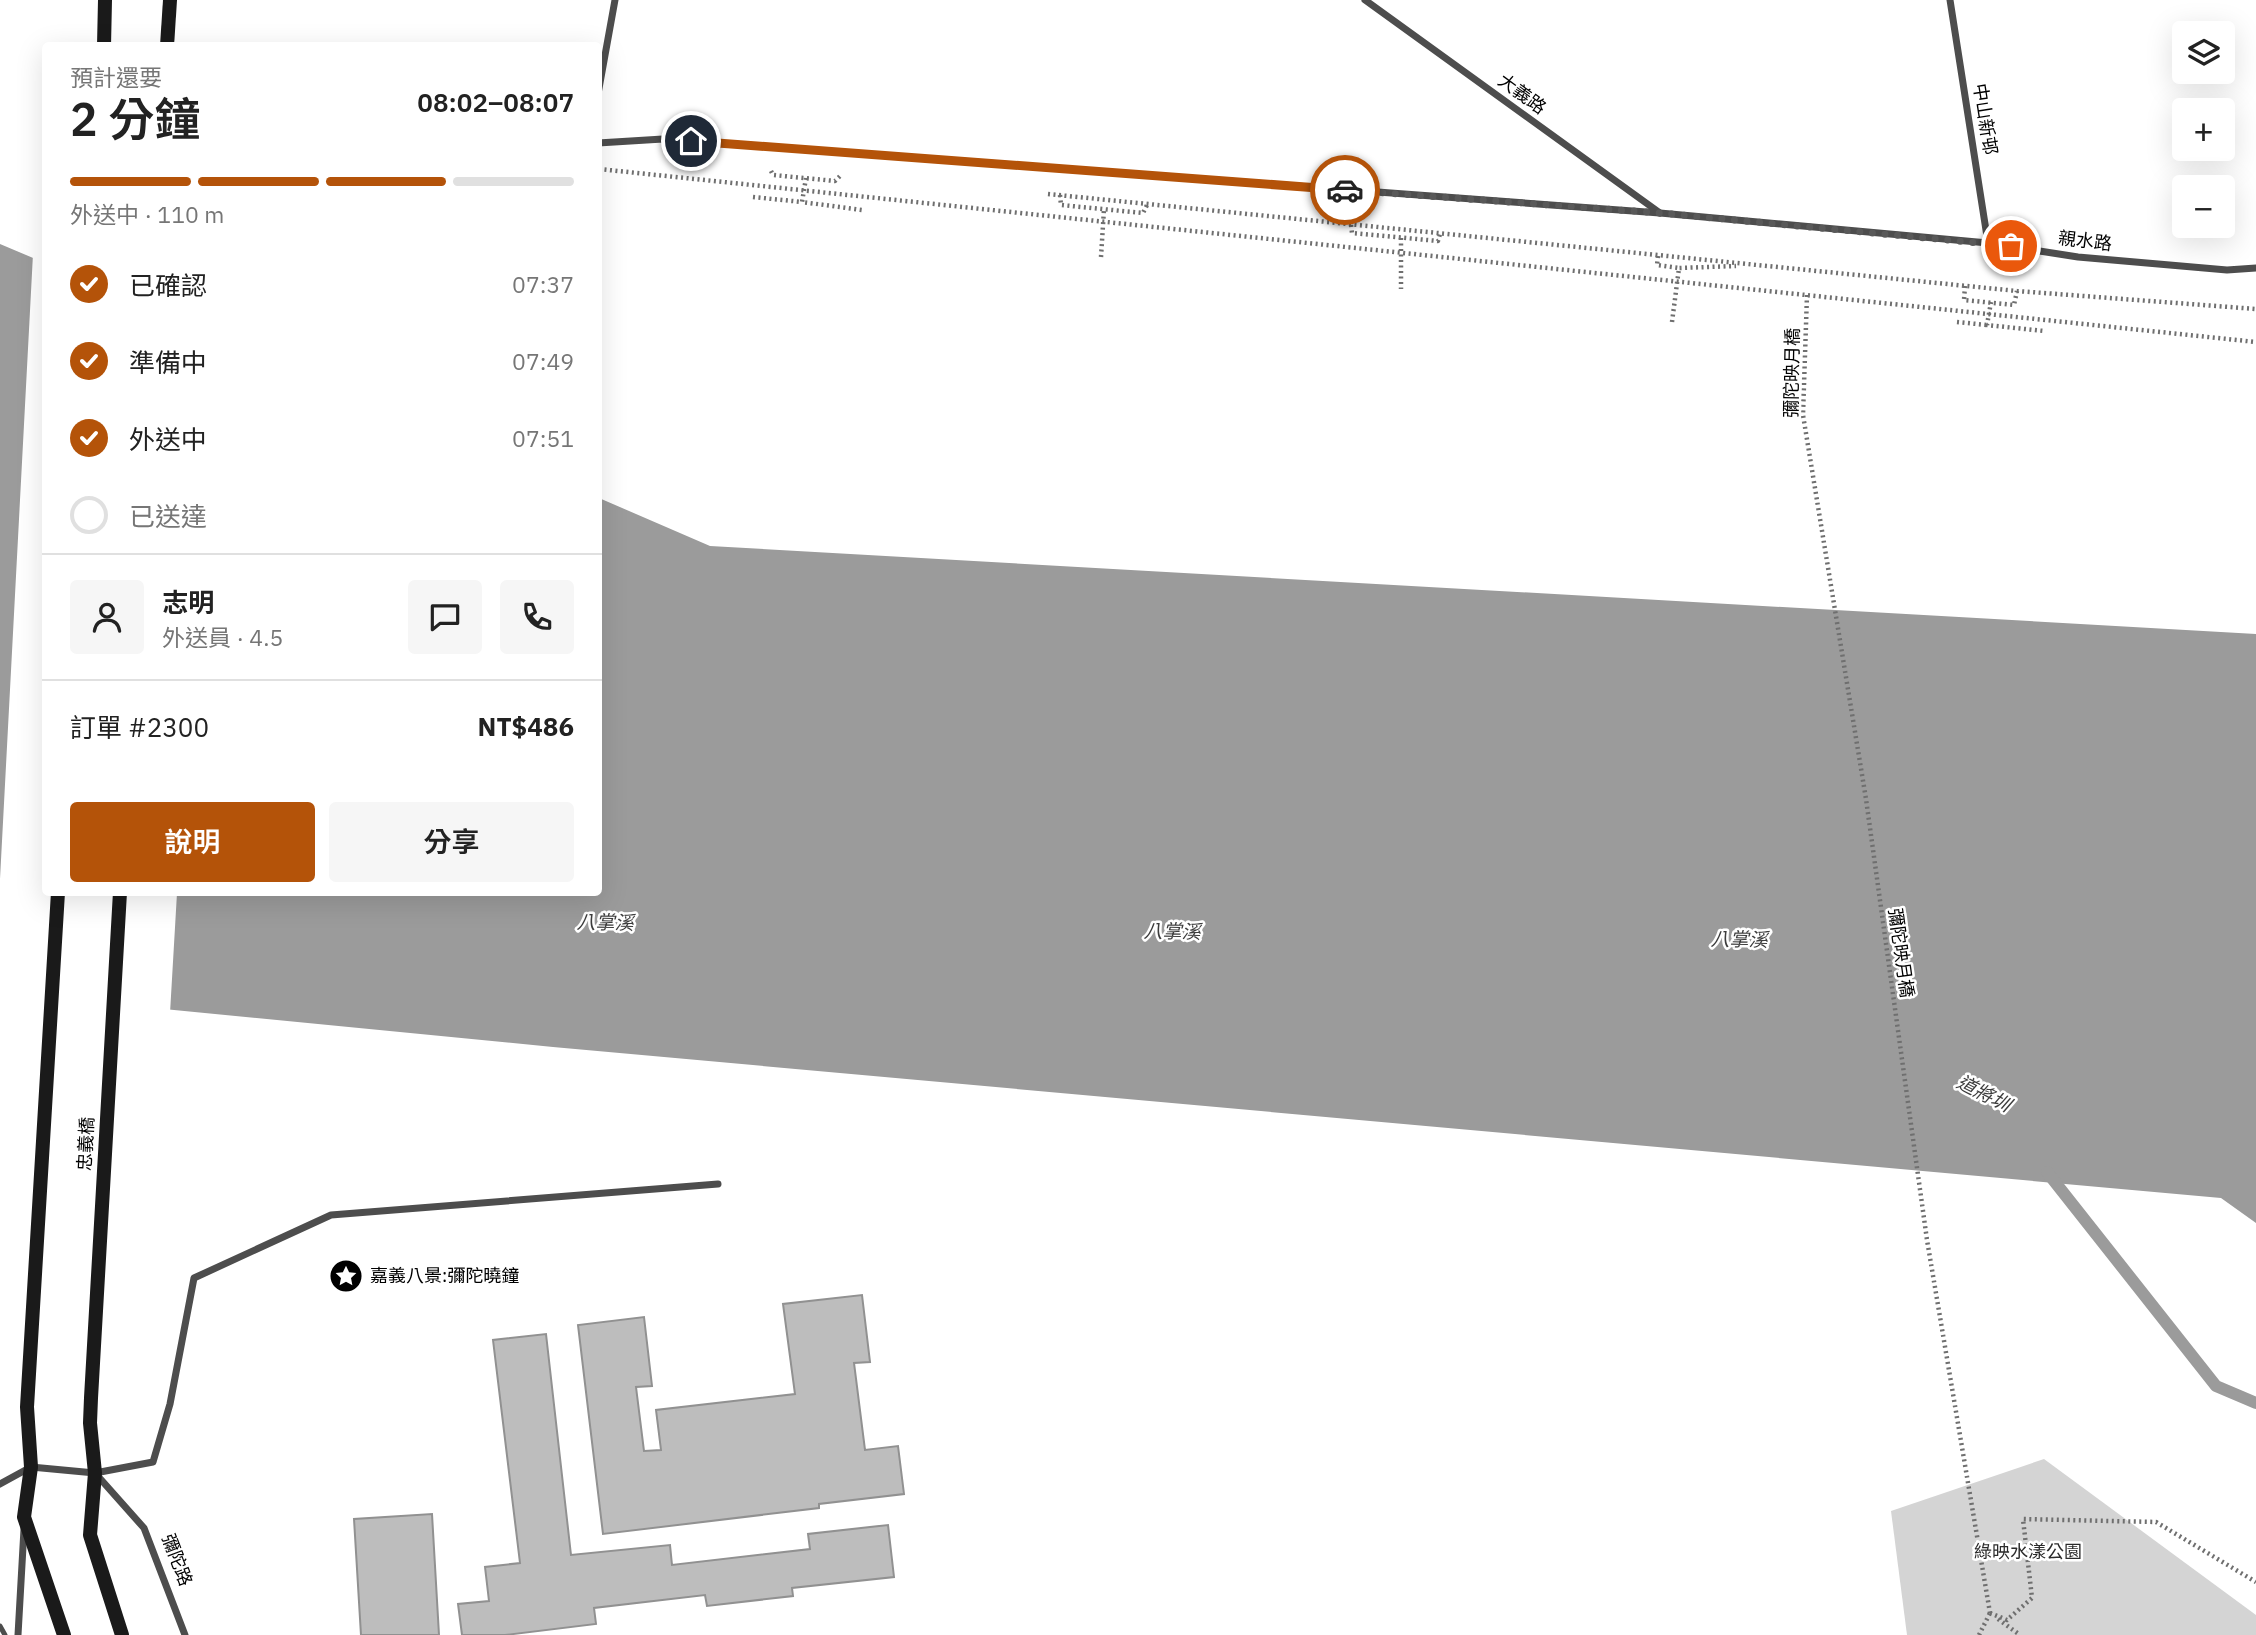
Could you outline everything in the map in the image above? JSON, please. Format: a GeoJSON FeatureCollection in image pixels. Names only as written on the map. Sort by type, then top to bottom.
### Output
{"type":"FeatureCollection","features":[{"type":"Feature","properties":{"kind":"street"},"geometry":{"type":"LineString","coordinates":[[104,42],[106,0]]}},
{"type":"Feature","properties":{"kind":"street"},"geometry":{"type":"LineString","coordinates":[[167,42],[170,0]]}},
{"type":"Feature","properties":{"kind":"street"},"geometry":{"type":"LineString","coordinates":[[602,72],[615,0]]}},
{"type":"Feature","properties":{"kind":"street","name":"大義路"},"geometry":{"type":"LineString","coordinates":[[1365,0],[1660,213]]}},
{"type":"Feature","properties":{"kind":"street","name":"中山新邨"},"geometry":{"type":"LineString","coordinates":[[1950,0],[1988,243]]}},
{"type":"Feature","properties":{"kind":"street","name":"親水路"},"geometry":{"type":"LineString","coordinates":[[602,143],[663,139],[1660,213],[1988,243],[2078,257],[2227,270],[2256,268]]}},
{"type":"Feature","properties":{"kind":"street"},"geometry":{"type":"LineString","coordinates":[[18,1635],[24,1517],[31,1467],[29,1393],[58,896]]}},
{"type":"Feature","properties":{"kind":"street","name":"忠義橋"},"geometry":{"type":"LineString","coordinates":[[95,1474],[90,1423],[91,1398],[120,896]]}},
{"type":"Feature","properties":{"kind":"street"},"geometry":{"type":"LineString","coordinates":[[0,1485],[31,1467],[95,1474],[153,1462],[170,1404],[194,1278],[331,1215],[718,1184]]}},
{"type":"Feature","properties":{"kind":"street"},"geometry":{"type":"LineString","coordinates":[[95,1474],[90,1535],[122,1635]]}},
{"type":"Feature","properties":{"kind":"street","name":"彌陀路"},"geometry":{"type":"LineString","coordinates":[[95,1474],[145,1528],[185,1635]]}},
{"type":"Feature","properties":{"kind":"street"},"geometry":{"type":"LineString","coordinates":[[24,1517],[64,1635]]}},
{"type":"Feature","properties":{"kind":"lane"},"geometry":{"type":"LineString","coordinates":[[0,1626],[5,1635]]}},
{"type":"Feature","properties":{"kind":"path"},"geometry":{"type":"LineString","coordinates":[[768,163],[780,165]]}},
{"type":"Feature","properties":{"kind":"path"},"geometry":{"type":"LineString","coordinates":[[602,169],[2256,342]]}},
{"type":"Feature","properties":{"kind":"path"},"geometry":{"type":"LineString","coordinates":[[832,170],[844,172]]}},
{"type":"Feature","properties":{"kind":"path"},"geometry":{"type":"LineString","coordinates":[[773,175],[835,181]]}},
{"type":"Feature","properties":{"kind":"path"},"geometry":{"type":"LineString","coordinates":[[802,202],[806,178]]}},
{"type":"Feature","properties":{"kind":"path"},"geometry":{"type":"LineString","coordinates":[[1046,194],[2017,291],[2256,309]]}},
{"type":"Feature","properties":{"kind":"path"},"geometry":{"type":"LineString","coordinates":[[1060,195],[1061,205],[1143,213],[1147,205]]}},
{"type":"Feature","properties":{"kind":"path"},"geometry":{"type":"LineString","coordinates":[[753,197],[862,210]]}},
{"type":"Feature","properties":{"kind":"path"},"geometry":{"type":"LineString","coordinates":[[1101,257],[1104,209]]}},
{"type":"Feature","properties":{"kind":"path"},"geometry":{"type":"LineString","coordinates":[[1352,225],[1352,233],[1438,241],[1440,234]]}},
{"type":"Feature","properties":{"kind":"path"},"geometry":{"type":"LineString","coordinates":[[1401,237],[1401,289]]}},
{"type":"Feature","properties":{"kind":"path"},"geometry":{"type":"LineString","coordinates":[[1658,256],[1657,265],[1679,268],[1752,265]]}},
{"type":"Feature","properties":{"kind":"path"},"geometry":{"type":"LineString","coordinates":[[1672,322],[1679,268]]}},
{"type":"Feature","properties":{"kind":"path"},"geometry":{"type":"LineString","coordinates":[[1965,286],[1964,300],[2014,305],[2017,291]]}},
{"type":"Feature","properties":{"kind":"path","name":"彌陀映月橋"},"geometry":{"type":"LineString","coordinates":[[1807,295],[1803,415],[1866,799],[1927,1240],[1990,1613]]}},
{"type":"Feature","properties":{"kind":"path"},"geometry":{"type":"LineString","coordinates":[[1987,325],[1991,302]]}},
{"type":"Feature","properties":{"kind":"path"},"geometry":{"type":"LineString","coordinates":[[1957,322],[2044,331]]}},
{"type":"Feature","properties":{"kind":"path"},"geometry":{"type":"LineString","coordinates":[[1990,1613],[2007,1620],[2032,1598],[2023,1519],[2155,1522],[2256,1582]]}},
{"type":"Feature","properties":{"kind":"path"},"geometry":{"type":"LineString","coordinates":[[1979,1635],[1990,1613]]}},
{"type":"Feature","properties":{"kind":"path"},"geometry":{"type":"LineString","coordinates":[[1990,1613],[2020,1635]]}},
{"type":"Feature","properties":{"kind":"green space","name":"綠映水漾公園"},"geometry":{"type":"Polygon","coordinates":[[[2044,1459],[2256,1615],[2256,1635],[1907,1635],[1891,1511],[2044,1459]]]}},
{"type":"Feature","properties":{"kind":"water","name":"八掌溪"},"geometry":{"type":"Polygon","coordinates":[[[0,244],[42,262],[42,896],[602,896],[602,499],[710,546],[2256,634],[2256,1223],[2221,1198],[553,1047],[0,993],[0,244]]]}},
{"type":"Feature","properties":{"kind":"pier"},"geometry":{"type":"Polygon","coordinates":[[[33,254],[42,257],[42,896],[177,896],[170,1013],[0,997],[0,879],[33,254]]]}},
{"type":"Feature","properties":{"kind":"building"},"geometry":{"type":"Polygon","coordinates":[[[862,1295],[870,1362],[854,1363],[865,1450],[898,1446],[904,1494],[819,1504],[819,1508],[603,1534],[578,1325],[644,1317],[652,1386],[636,1387],[644,1451],[661,1450],[656,1410],[795,1394],[783,1304],[862,1295]]]}},
{"type":"Feature","properties":{"kind":"building"},"geometry":{"type":"Polygon","coordinates":[[[546,1334],[571,1555],[670,1545],[672,1565],[810,1549],[808,1534],[888,1525],[894,1577],[792,1588],[793,1596],[707,1606],[705,1595],[594,1608],[596,1624],[505,1635],[462,1635],[458,1604],[489,1601],[485,1567],[520,1563],[493,1340],[546,1334]]]}},
{"type":"Feature","properties":{"kind":"building"},"geometry":{"type":"Polygon","coordinates":[[[432,1514],[439,1635],[361,1635],[354,1519],[432,1514]]]}},
{"type":"Feature","properties":{"kind":"waterway","name":"道將圳"},"geometry":{"type":"LineString","coordinates":[[2047,1172],[2216,1386],[2256,1403]]}},
{"type":"Feature","properties":{"kind":"way so far"},"geometry":{"type":"LineString","coordinates":[[1345,190],[1660,213],[2011,246]]}},
{"type":"Feature","properties":{"kind":"place","name":"嘉義八景:彌陀曉鐘"},"geometry":{"type":"Point","coordinates":[346,1276]}},
{"type":"Feature","properties":{"kind":"route"},"geometry":{"type":"LineString","coordinates":[[691,141],[1345,190]]}}]}
